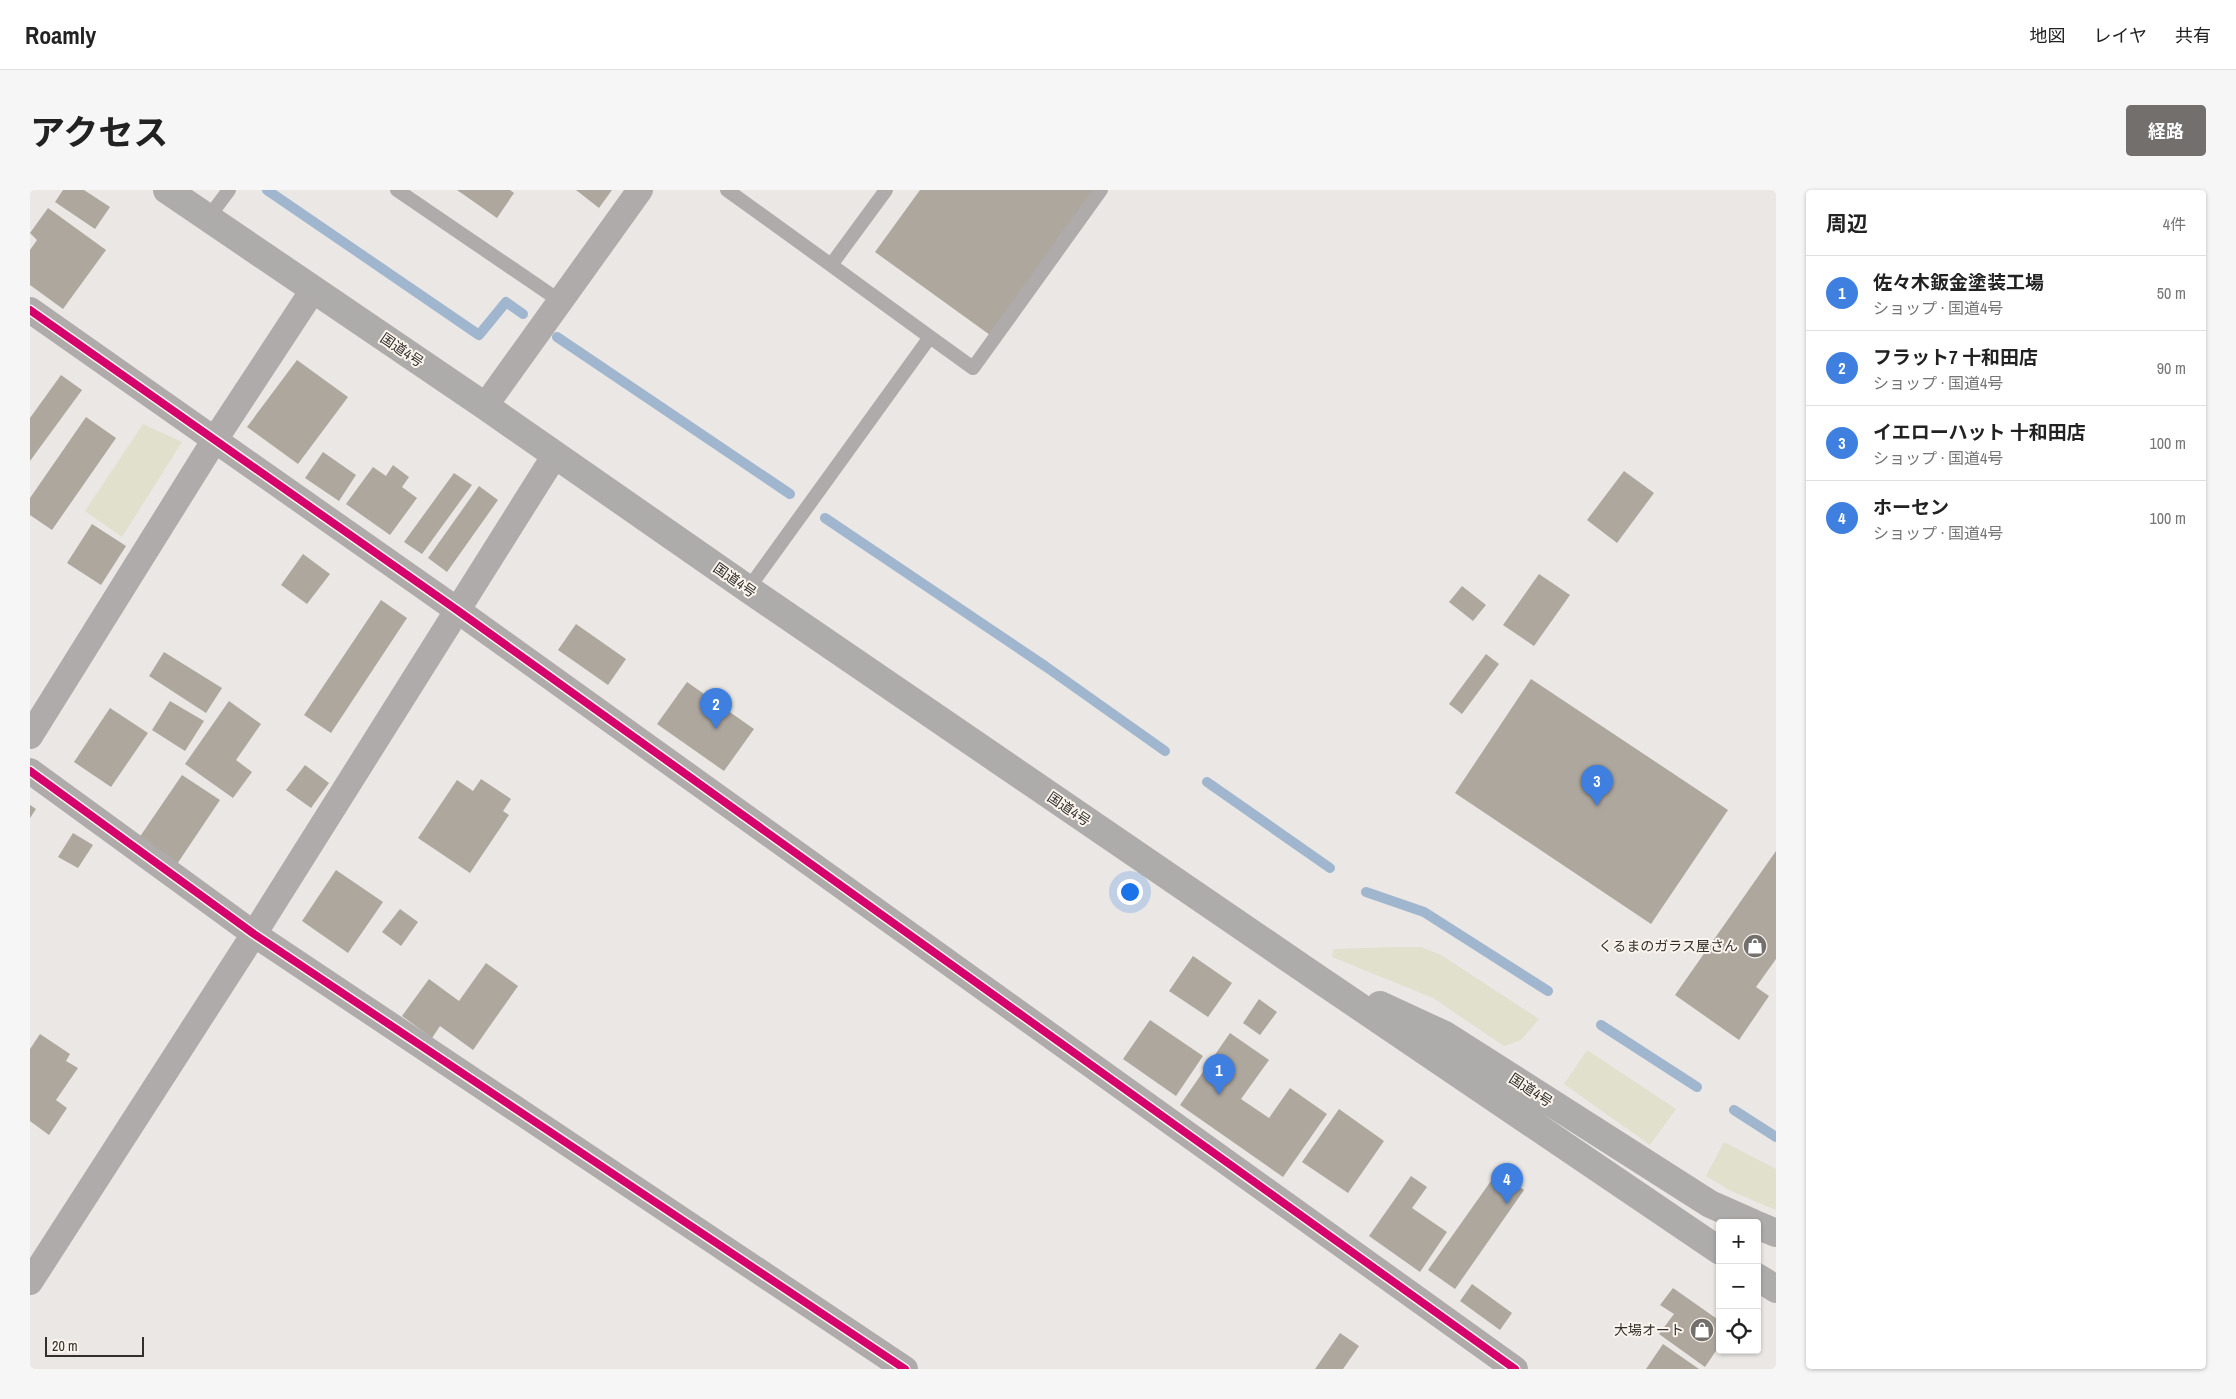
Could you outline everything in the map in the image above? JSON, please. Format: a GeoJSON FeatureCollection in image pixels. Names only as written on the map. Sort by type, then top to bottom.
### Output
{"type":"FeatureCollection","features":[{"type":"Feature","properties":{"kind":"highway","name":"国道4号"},"geometry":{"type":"LineString","coordinates":[[167,190],[485,406],[748,589],[1304,969],[1716,1248]]}},
{"type":"Feature","properties":{"kind":"highway","name":"国道4号"},"geometry":{"type":"LineString","coordinates":[[1304,969],[1445,1035],[1710,1204],[1744,1219]]}},
{"type":"Feature","properties":{"kind":"highway"},"geometry":{"type":"LineString","coordinates":[[1761,1227],[1776,1233]]}},
{"type":"Feature","properties":{"kind":"highway"},"geometry":{"type":"LineString","coordinates":[[1761,1280],[1776,1289]]}},
{"type":"Feature","properties":{"kind":"street"},"geometry":{"type":"LineString","coordinates":[[485,406],[640,190]]}},
{"type":"Feature","properties":{"kind":"street"},"geometry":{"type":"LineString","coordinates":[[30,736],[214,441],[313,290]]}},
{"type":"Feature","properties":{"kind":"street"},"geometry":{"type":"LineString","coordinates":[[30,310],[457,610],[1515,1369]]}},
{"type":"Feature","properties":{"kind":"street"},"geometry":{"type":"LineString","coordinates":[[30,1282],[254,934],[555,454]]}},
{"type":"Feature","properties":{"kind":"street"},"geometry":{"type":"LineString","coordinates":[[30,771],[254,934],[905,1369]]}},
{"type":"Feature","properties":{"kind":"lane"},"geometry":{"type":"LineString","coordinates":[[208,218],[229,190]]}},
{"type":"Feature","properties":{"kind":"lane"},"geometry":{"type":"LineString","coordinates":[[397,190],[560,301]]}},
{"type":"Feature","properties":{"kind":"lane"},"geometry":{"type":"LineString","coordinates":[[726,190],[973,368],[1101,190]]}},
{"type":"Feature","properties":{"kind":"lane"},"geometry":{"type":"LineString","coordinates":[[831,265],[886,190]]}},
{"type":"Feature","properties":{"kind":"lane"},"geometry":{"type":"LineString","coordinates":[[748,589],[930,336]]}},
{"type":"Feature","properties":{"kind":"green space"},"geometry":{"type":"Polygon","coordinates":[[[143,424],[182,442],[122,537],[85,511],[143,424]]]}},
{"type":"Feature","properties":{"kind":"green space"},"geometry":{"type":"Polygon","coordinates":[[[1421,947],[1441,955],[1539,1019],[1521,1040],[1504,1046],[1433,998],[1332,957],[1334,949],[1421,947]]]}},
{"type":"Feature","properties":{"kind":"green space"},"geometry":{"type":"Polygon","coordinates":[[[1587,1050],[1676,1109],[1650,1145],[1564,1084],[1587,1050]]]}},
{"type":"Feature","properties":{"kind":"green space"},"geometry":{"type":"Polygon","coordinates":[[[1724,1142],[1776,1169],[1776,1210],[1731,1191],[1706,1176],[1724,1142]]]}},
{"type":"Feature","properties":{"kind":"building"},"geometry":{"type":"Polygon","coordinates":[[[63,190],[84,190],[110,207],[95,229],[55,202],[63,190]]]}},
{"type":"Feature","properties":{"kind":"building"},"geometry":{"type":"Polygon","coordinates":[[[457,190],[510,190],[514,193],[497,218],[457,190]]]}},
{"type":"Feature","properties":{"kind":"building"},"geometry":{"type":"Polygon","coordinates":[[[576,190],[612,190],[599,208],[576,190]]]}},
{"type":"Feature","properties":{"kind":"building"},"geometry":{"type":"Polygon","coordinates":[[[920,190],[1095,190],[990,335],[875,252],[920,190]]]}},
{"type":"Feature","properties":{"kind":"building"},"geometry":{"type":"Polygon","coordinates":[[[48,208],[106,250],[63,309],[30,285],[30,250],[37,240],[30,233],[48,208]]]}},
{"type":"Feature","properties":{"kind":"building"},"geometry":{"type":"Polygon","coordinates":[[[297,360],[348,397],[298,464],[247,427],[297,360]]]}},
{"type":"Feature","properties":{"kind":"building"},"geometry":{"type":"Polygon","coordinates":[[[61,375],[82,390],[30,461],[30,418],[61,375]]]}},
{"type":"Feature","properties":{"kind":"building"},"geometry":{"type":"Polygon","coordinates":[[[86,417],[116,438],[52,530],[30,515],[30,498],[86,417]]]}},
{"type":"Feature","properties":{"kind":"building"},"geometry":{"type":"Polygon","coordinates":[[[323,452],[356,475],[339,501],[305,478],[323,452]]]}},
{"type":"Feature","properties":{"kind":"building"},"geometry":{"type":"Polygon","coordinates":[[[393,465],[409,477],[402,487],[417,498],[390,535],[346,504],[373,467],[386,476],[393,465]]]}},
{"type":"Feature","properties":{"kind":"building"},"geometry":{"type":"Polygon","coordinates":[[[1624,471],[1654,493],[1617,543],[1587,520],[1624,471]]]}},
{"type":"Feature","properties":{"kind":"building"},"geometry":{"type":"Polygon","coordinates":[[[454,473],[472,485],[422,554],[404,542],[454,473]]]}},
{"type":"Feature","properties":{"kind":"building"},"geometry":{"type":"Polygon","coordinates":[[[479,486],[498,500],[447,572],[428,558],[479,486]]]}},
{"type":"Feature","properties":{"kind":"building"},"geometry":{"type":"Polygon","coordinates":[[[92,524],[126,546],[101,585],[67,563],[92,524]]]}},
{"type":"Feature","properties":{"kind":"building"},"geometry":{"type":"Polygon","coordinates":[[[303,554],[330,574],[307,604],[281,585],[303,554]]]}},
{"type":"Feature","properties":{"kind":"building"},"geometry":{"type":"Polygon","coordinates":[[[1539,574],[1570,595],[1534,646],[1503,625],[1539,574]]]}},
{"type":"Feature","properties":{"kind":"building"},"geometry":{"type":"Polygon","coordinates":[[[1462,586],[1486,605],[1473,621],[1449,602],[1462,586]]]}},
{"type":"Feature","properties":{"kind":"building"},"geometry":{"type":"Polygon","coordinates":[[[381,600],[407,618],[331,733],[304,715],[381,600]]]}},
{"type":"Feature","properties":{"kind":"building"},"geometry":{"type":"Polygon","coordinates":[[[576,624],[626,659],[608,685],[558,650],[576,624]]]}},
{"type":"Feature","properties":{"kind":"building"},"geometry":{"type":"Polygon","coordinates":[[[164,652],[222,688],[206,713],[149,676],[164,652]]]}},
{"type":"Feature","properties":{"kind":"building"},"geometry":{"type":"Polygon","coordinates":[[[1486,654],[1499,664],[1462,714],[1449,704],[1486,654]]]}},
{"type":"Feature","properties":{"kind":"building"},"geometry":{"type":"Polygon","coordinates":[[[1531,679],[1728,810],[1651,924],[1455,793],[1531,679]]]}},
{"type":"Feature","properties":{"kind":"building"},"geometry":{"type":"Polygon","coordinates":[[[687,682],[754,729],[724,771],[657,724],[687,682]]]}},
{"type":"Feature","properties":{"kind":"building"},"geometry":{"type":"Polygon","coordinates":[[[170,701],[204,721],[185,751],[152,730],[170,701]]]}},
{"type":"Feature","properties":{"kind":"building"},"geometry":{"type":"Polygon","coordinates":[[[229,701],[261,724],[236,760],[252,772],[233,798],[185,764],[229,701]]]}},
{"type":"Feature","properties":{"kind":"building"},"geometry":{"type":"Polygon","coordinates":[[[110,708],[148,733],[111,787],[74,762],[110,708]]]}},
{"type":"Feature","properties":{"kind":"building"},"geometry":{"type":"Polygon","coordinates":[[[305,765],[329,783],[311,808],[286,790],[305,765]]]}},
{"type":"Feature","properties":{"kind":"building"},"geometry":{"type":"Polygon","coordinates":[[[182,775],[220,800],[177,864],[139,838],[182,775]]]}},
{"type":"Feature","properties":{"kind":"building"},"geometry":{"type":"Polygon","coordinates":[[[481,779],[511,799],[503,811],[509,815],[470,873],[418,838],[457,780],[473,791],[481,779]]]}},
{"type":"Feature","properties":{"kind":"building"},"geometry":{"type":"Polygon","coordinates":[[[30,805],[36,809],[30,818],[30,805]]]}},
{"type":"Feature","properties":{"kind":"building"},"geometry":{"type":"Polygon","coordinates":[[[73,833],[93,845],[78,868],[58,857],[73,833]]]}},
{"type":"Feature","properties":{"kind":"building"},"geometry":{"type":"Polygon","coordinates":[[[1776,851],[1776,959],[1756,987],[1769,996],[1739,1040],[1675,995],[1776,851]]]}},
{"type":"Feature","properties":{"kind":"building"},"geometry":{"type":"Polygon","coordinates":[[[336,870],[383,902],[348,953],[302,921],[336,870]]]}},
{"type":"Feature","properties":{"kind":"building"},"geometry":{"type":"Polygon","coordinates":[[[400,909],[418,922],[401,946],[382,932],[400,909]]]}},
{"type":"Feature","properties":{"kind":"building"},"geometry":{"type":"Polygon","coordinates":[[[1193,956],[1232,983],[1208,1017],[1169,991],[1193,956]]]}},
{"type":"Feature","properties":{"kind":"building"},"geometry":{"type":"Polygon","coordinates":[[[486,963],[518,986],[473,1050],[440,1026],[432,1038],[402,1016],[429,979],[459,1001],[486,963]]]}},
{"type":"Feature","properties":{"kind":"building"},"geometry":{"type":"Polygon","coordinates":[[[1259,999],[1277,1012],[1260,1035],[1243,1023],[1259,999]]]}},
{"type":"Feature","properties":{"kind":"building"},"geometry":{"type":"Polygon","coordinates":[[[1150,1020],[1203,1056],[1176,1096],[1123,1059],[1150,1020]]]}},
{"type":"Feature","properties":{"kind":"building"},"geometry":{"type":"Polygon","coordinates":[[[1230,1033],[1269,1060],[1241,1099],[1269,1118],[1290,1088],[1327,1114],[1283,1177],[1180,1105],[1230,1033]]]}},
{"type":"Feature","properties":{"kind":"building"},"geometry":{"type":"Polygon","coordinates":[[[40,1034],[70,1054],[66,1061],[78,1068],[56,1100],[67,1108],[49,1135],[30,1121],[30,1049],[40,1034]]]}},
{"type":"Feature","properties":{"kind":"building"},"geometry":{"type":"Polygon","coordinates":[[[1339,1109],[1384,1141],[1348,1193],[1302,1162],[1339,1109]]]}},
{"type":"Feature","properties":{"kind":"building"},"geometry":{"type":"Polygon","coordinates":[[[1498,1171],[1524,1190],[1455,1289],[1428,1270],[1498,1171]]]}},
{"type":"Feature","properties":{"kind":"building"},"geometry":{"type":"Polygon","coordinates":[[[1411,1176],[1427,1187],[1412,1208],[1447,1232],[1420,1272],[1369,1236],[1411,1176]]]}},
{"type":"Feature","properties":{"kind":"building"},"geometry":{"type":"Polygon","coordinates":[[[1472,1284],[1512,1313],[1500,1330],[1460,1301],[1472,1284]]]}},
{"type":"Feature","properties":{"kind":"building"},"geometry":{"type":"Polygon","coordinates":[[[1673,1288],[1716,1318],[1716,1351],[1705,1367],[1659,1334],[1674,1314],[1660,1305],[1673,1288]]]}},
{"type":"Feature","properties":{"kind":"building"},"geometry":{"type":"Polygon","coordinates":[[[1340,1333],[1359,1346],[1343,1369],[1315,1369],[1340,1333]]]}},
{"type":"Feature","properties":{"kind":"building"},"geometry":{"type":"Polygon","coordinates":[[[1663,1344],[1699,1369],[1646,1369],[1663,1344]]]}},
{"type":"Feature","properties":{"kind":"waterway"},"geometry":{"type":"LineString","coordinates":[[267,190],[479,335],[506,302],[523,314]]}},
{"type":"Feature","properties":{"kind":"waterway"},"geometry":{"type":"LineString","coordinates":[[557,337],[790,494]]}},
{"type":"Feature","properties":{"kind":"waterway"},"geometry":{"type":"LineString","coordinates":[[825,518],[1045,666],[1165,751]]}},
{"type":"Feature","properties":{"kind":"waterway"},"geometry":{"type":"LineString","coordinates":[[1207,782],[1330,868]]}},
{"type":"Feature","properties":{"kind":"waterway"},"geometry":{"type":"LineString","coordinates":[[1366,892],[1424,912],[1548,991]]}},
{"type":"Feature","properties":{"kind":"waterway"},"geometry":{"type":"LineString","coordinates":[[1601,1025],[1697,1087]]}},
{"type":"Feature","properties":{"kind":"waterway"},"geometry":{"type":"LineString","coordinates":[[1734,1110],[1776,1137]]}},
{"type":"Feature","properties":{"kind":"cycle path"},"geometry":{"type":"LineString","coordinates":[[30,310],[457,610],[1515,1369]]}},
{"type":"Feature","properties":{"kind":"cycle path"},"geometry":{"type":"LineString","coordinates":[[30,771],[254,934],[905,1369]]}},
{"type":"Feature","properties":{"kind":"place","name":"フラット7 十和田店"},"geometry":{"type":"Point","coordinates":[716,729]}},
{"type":"Feature","properties":{"kind":"place","name":"イエローハット 十和田店"},"geometry":{"type":"Point","coordinates":[1597,806]}},
{"type":"Feature","properties":{"kind":"place","name":"くるまのガラス屋さん"},"geometry":{"type":"Point","coordinates":[1755,946]}},
{"type":"Feature","properties":{"kind":"place","name":"佐々木鈑金塗装工場"},"geometry":{"type":"Point","coordinates":[1219,1095]}},
{"type":"Feature","properties":{"kind":"place","name":"ホーセン"},"geometry":{"type":"Point","coordinates":[1507,1204]}},
{"type":"Feature","properties":{"kind":"place","name":"大場オート"},"geometry":{"type":"Point","coordinates":[1702,1330]}}]}
